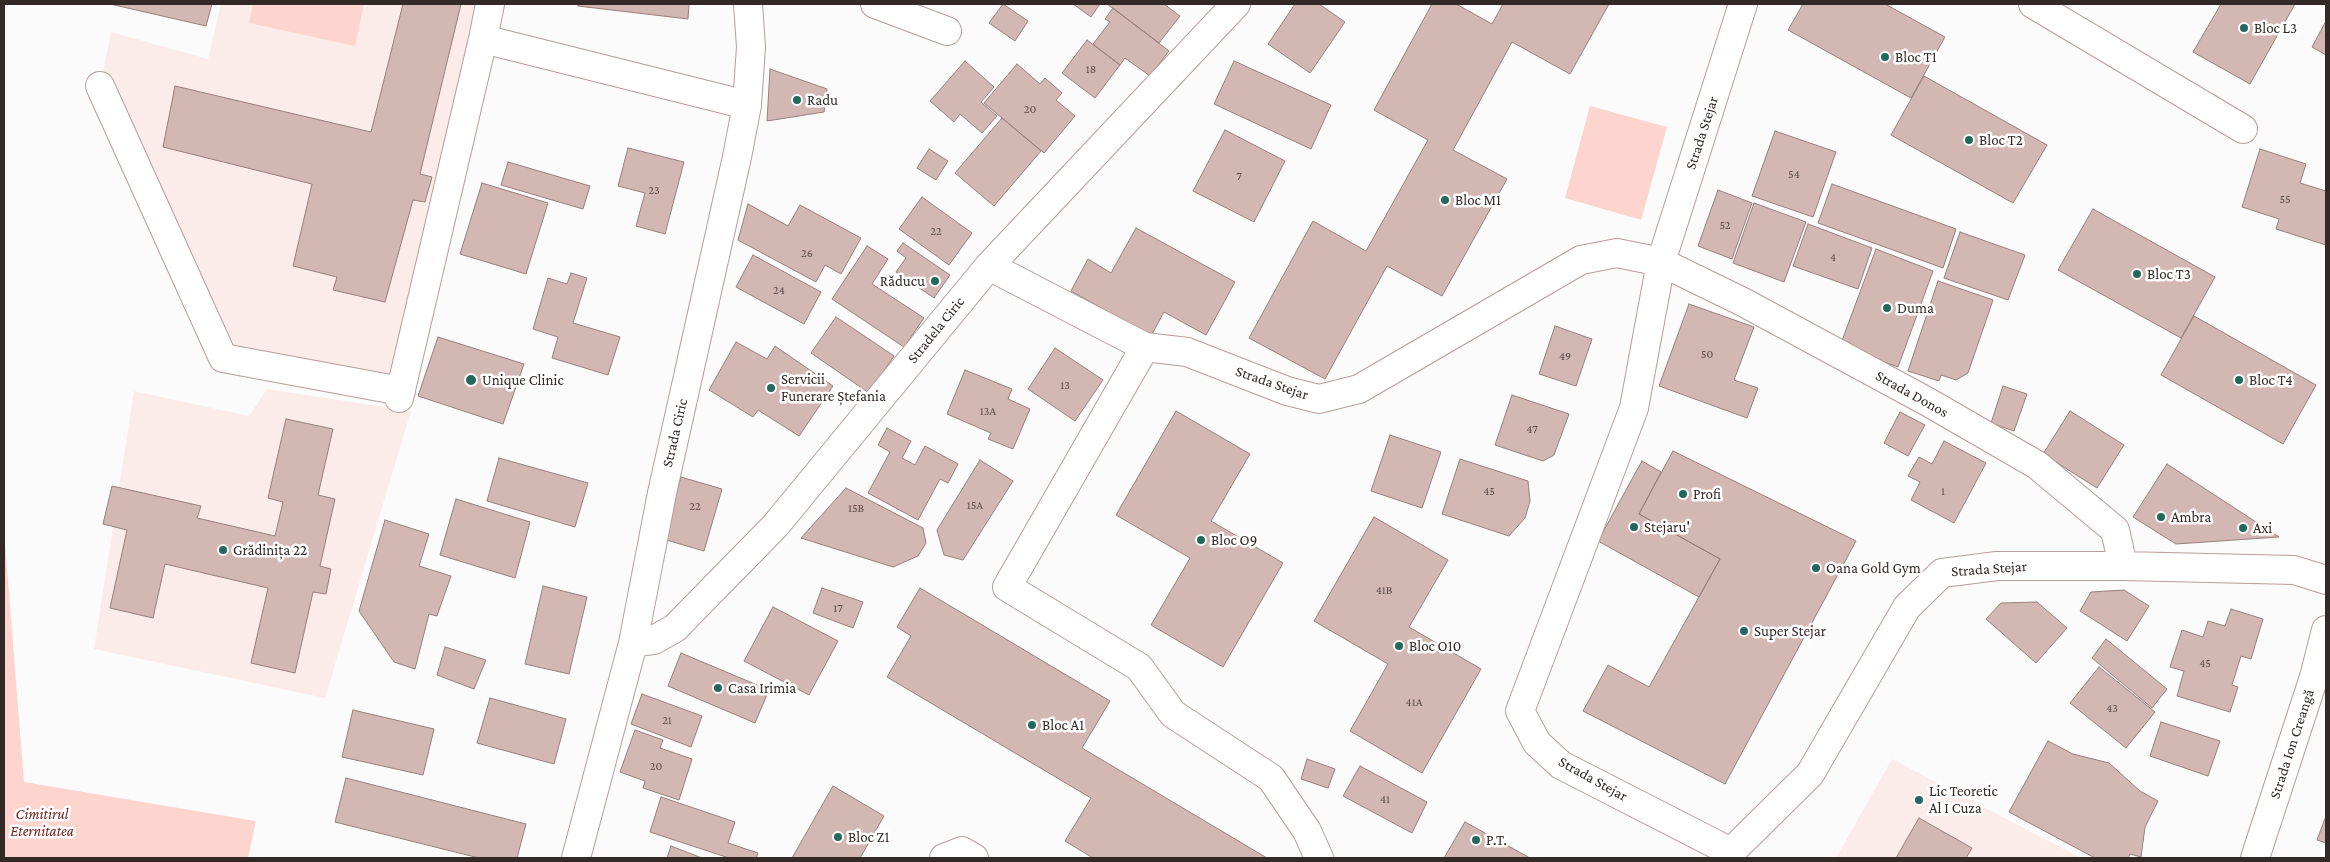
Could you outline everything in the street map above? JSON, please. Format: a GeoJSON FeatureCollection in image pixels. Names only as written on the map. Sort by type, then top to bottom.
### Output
{"type":"FeatureCollection","features":[{"type":"Feature","properties":{"kind":"street"},"geometry":{"type":"LineString","coordinates":[[100,86],[222,358],[400,394],[490,4]]}},
{"type":"Feature","properties":{"kind":"street","name":"Strada Ciric"},"geometry":{"type":"LineString","coordinates":[[576,858],[633,643],[662,493],[737,157],[747,106],[752,47],[748,4]]}},
{"type":"Feature","properties":{"kind":"street"},"geometry":{"type":"LineString","coordinates":[[875,4],[947,31]]}},
{"type":"Feature","properties":{"kind":"street","name":"Stradela Ciric"},"geometry":{"type":"LineString","coordinates":[[633,643],[654,640],[675,628],[775,526],[989,266],[1236,4]]}},
{"type":"Feature","properties":{"kind":"street","name":"Strada Stejar"},"geometry":{"type":"LineString","coordinates":[[1743,4],[1661,262],[1634,408],[1520,711],[1537,743],[1560,764],[1730,855],[1810,774],[1907,607],[1942,573],[1997,566],[2123,566],[2294,570],[2326,580]]}},
{"type":"Feature","properties":{"kind":"street"},"geometry":{"type":"LineString","coordinates":[[2033,4],[2243,129]]}},
{"type":"Feature","properties":{"kind":"street"},"geometry":{"type":"LineString","coordinates":[[483,39],[747,106]]}},
{"type":"Feature","properties":{"kind":"street","name":"Strada Stejar"},"geometry":{"type":"LineString","coordinates":[[989,266],[1146,347],[1187,352],[1287,391],[1319,398],[1359,389],[1581,260],[1617,253],[1661,262]]}},
{"type":"Feature","properties":{"kind":"street","name":"Strada Donos"},"geometry":{"type":"LineString","coordinates":[[1661,262],[1743,302],[1928,402],[2037,466],[2115,530],[2123,566]]}},
{"type":"Feature","properties":{"kind":"street"},"geometry":{"type":"LineString","coordinates":[[1146,347],[1007,588],[1139,667],[1173,714],[1271,778],[1307,831],[1319,858]]}},
{"type":"Feature","properties":{"kind":"street","name":"Strada Ion Creangă"},"geometry":{"type":"LineString","coordinates":[[2255,858],[2314,677],[2326,630]]}},
{"type":"Feature","properties":{"kind":"street"},"geometry":{"type":"LineString","coordinates":[[944,858],[962,851],[974,858]]}},
{"type":"Feature","properties":{"kind":"shaded area"},"geometry":{"type":"Polygon","coordinates":[[[221,4],[490,4],[401,391],[223,358],[100,86],[111,32],[208,59],[221,4]]]}},
{"type":"Feature","properties":{"kind":"shaded area"},"geometry":{"type":"Polygon","coordinates":[[[267,389],[411,411],[325,698],[94,649],[134,391],[249,416],[267,389]]]}},
{"type":"Feature","properties":{"kind":"shaded area","name":"Lic Teoretic Al I Cuza"},"geometry":{"type":"Polygon","coordinates":[[[1892,759],[2081,858],[1836,858],[1892,759]]]}},
{"type":"Feature","properties":{"kind":"green space"},"geometry":{"type":"Polygon","coordinates":[[[253,4],[364,4],[355,46],[249,23],[253,4]]]}},
{"type":"Feature","properties":{"kind":"green space"},"geometry":{"type":"Polygon","coordinates":[[[1590,106],[1667,127],[1641,220],[1565,198],[1590,106]]]}},
{"type":"Feature","properties":{"kind":"green space","name":"Cimitirul Eternitatea"},"geometry":{"type":"Polygon","coordinates":[[[4,530],[24,782],[256,821],[248,858],[4,858],[4,530]]]}},
{"type":"Feature","properties":{"kind":"building"},"geometry":{"type":"Polygon","coordinates":[[[110,4],[212,4],[206,26],[110,4]]]}},
{"type":"Feature","properties":{"kind":"building"},"geometry":{"type":"Polygon","coordinates":[[[403,4],[461,4],[420,174],[432,177],[425,202],[413,200],[385,302],[333,290],[337,277],[293,266],[312,184],[163,147],[175,86],[371,132],[403,4]]]}},
{"type":"Feature","properties":{"kind":"building"},"geometry":{"type":"Polygon","coordinates":[[[578,4],[689,4],[688,19],[578,6],[578,4]]]}},
{"type":"Feature","properties":{"kind":"building"},"geometry":{"type":"Polygon","coordinates":[[[1003,4],[1028,21],[1015,41],[989,23],[1003,4]]]}},
{"type":"Feature","properties":{"kind":"building"},"geometry":{"type":"Polygon","coordinates":[[[1073,4],[1100,4],[1091,17],[1073,4]]]}},
{"type":"Feature","properties":{"kind":"building"},"geometry":{"type":"Polygon","coordinates":[[[1107,4],[1164,4],[1180,16],[1159,43],[1107,4]]]}},
{"type":"Feature","properties":{"kind":"building"},"geometry":{"type":"Polygon","coordinates":[[[1295,4],[1319,4],[1345,22],[1310,73],[1268,44],[1295,4]]]}},
{"type":"Feature","properties":{"kind":"building","name":"Bloc M1"},"geometry":{"type":"Polygon","coordinates":[[[1432,4],[1456,4],[1492,24],[1503,4],[1609,4],[1570,74],[1512,42],[1453,150],[1507,179],[1442,296],[1387,266],[1325,379],[1249,338],[1313,221],[1366,251],[1428,140],[1374,110],[1432,4]]]}},
{"type":"Feature","properties":{"kind":"building","name":"Bloc T1"},"geometry":{"type":"Polygon","coordinates":[[[1803,4],[1885,4],[1945,37],[1911,98],[1788,30],[1803,4]]]}},
{"type":"Feature","properties":{"kind":"building","name":"Bloc L3"},"geometry":{"type":"Polygon","coordinates":[[[2221,4],[2295,4],[2250,84],[2193,52],[2221,4]]]}},
{"type":"Feature","properties":{"kind":"building"},"geometry":{"type":"Polygon","coordinates":[[[1113,8],[1169,51],[1150,76],[1125,58],[1120,65],[1093,44],[1110,22],[1105,19],[1113,8]]]}},
{"type":"Feature","properties":{"kind":"building"},"geometry":{"type":"Polygon","coordinates":[[[2326,21],[2326,55],[2312,47],[2326,21]]]}},
{"type":"Feature","properties":{"kind":"building"},"geometry":{"type":"Polygon","coordinates":[[[1087,40],[1120,65],[1095,98],[1062,73],[1087,40]]]}},
{"type":"Feature","properties":{"kind":"building"},"geometry":{"type":"Polygon","coordinates":[[[965,61],[994,87],[981,102],[997,116],[982,133],[960,114],[954,122],[930,101],[965,61]]]}},
{"type":"Feature","properties":{"kind":"building"},"geometry":{"type":"Polygon","coordinates":[[[1234,61],[1331,105],[1311,149],[1214,104],[1234,61]]]}},
{"type":"Feature","properties":{"kind":"building"},"geometry":{"type":"Polygon","coordinates":[[[1017,64],[1040,84],[1045,78],[1062,93],[1056,100],[1075,116],[1044,153],[984,103],[1017,64]]]}},
{"type":"Feature","properties":{"kind":"building","name":"Radu"},"geometry":{"type":"Polygon","coordinates":[[[770,69],[827,89],[824,112],[767,121],[770,69]]]}},
{"type":"Feature","properties":{"kind":"building","name":"Bloc T2"},"geometry":{"type":"Polygon","coordinates":[[[1924,76],[2047,145],[2013,203],[1891,135],[1924,76]]]}},
{"type":"Feature","properties":{"kind":"building"},"geometry":{"type":"Polygon","coordinates":[[[1002,118],[1041,151],[994,206],[955,173],[1002,118]]]}},
{"type":"Feature","properties":{"kind":"building"},"geometry":{"type":"Polygon","coordinates":[[[1225,130],[1285,161],[1254,222],[1193,191],[1225,130]]]}},
{"type":"Feature","properties":{"kind":"building"},"geometry":{"type":"Polygon","coordinates":[[[1775,131],[1836,152],[1813,217],[1752,196],[1775,131]]]}},
{"type":"Feature","properties":{"kind":"building"},"geometry":{"type":"Polygon","coordinates":[[[628,148],[684,162],[665,234],[636,226],[645,193],[618,186],[628,148]]]}},
{"type":"Feature","properties":{"kind":"building"},"geometry":{"type":"Polygon","coordinates":[[[929,149],[948,161],[936,180],[917,168],[929,149]]]}},
{"type":"Feature","properties":{"kind":"building"},"geometry":{"type":"Polygon","coordinates":[[[2260,149],[2306,164],[2300,183],[2326,191],[2326,245],[2276,229],[2279,219],[2242,207],[2260,149]]]}},
{"type":"Feature","properties":{"kind":"building"},"geometry":{"type":"Polygon","coordinates":[[[508,162],[590,186],[583,209],[501,185],[508,162]]]}},
{"type":"Feature","properties":{"kind":"building"},"geometry":{"type":"Polygon","coordinates":[[[482,183],[548,203],[526,274],[460,254],[482,183]]]}},
{"type":"Feature","properties":{"kind":"building"},"geometry":{"type":"Polygon","coordinates":[[[1832,184],[1956,229],[1943,268],[1818,223],[1832,184]]]}},
{"type":"Feature","properties":{"kind":"building"},"geometry":{"type":"Polygon","coordinates":[[[1718,190],[1752,203],[1732,259],[1698,246],[1718,190]]]}},
{"type":"Feature","properties":{"kind":"building"},"geometry":{"type":"Polygon","coordinates":[[[922,197],[972,233],[949,265],[899,229],[922,197]]]}},
{"type":"Feature","properties":{"kind":"building"},"geometry":{"type":"Polygon","coordinates":[[[1754,203],[1806,222],[1784,282],[1733,263],[1754,203]]]}},
{"type":"Feature","properties":{"kind":"building"},"geometry":{"type":"Polygon","coordinates":[[[748,204],[788,226],[800,205],[861,238],[841,274],[825,265],[816,282],[738,240],[748,204]]]}},
{"type":"Feature","properties":{"kind":"building","name":"Bloc T3"},"geometry":{"type":"Polygon","coordinates":[[[2093,209],[2215,277],[2181,338],[2058,270],[2093,209]]]}},
{"type":"Feature","properties":{"kind":"building"},"geometry":{"type":"Polygon","coordinates":[[[1808,224],[1872,248],[1858,289],[1793,266],[1808,224]]]}},
{"type":"Feature","properties":{"kind":"building"},"geometry":{"type":"Polygon","coordinates":[[[1136,228],[1235,282],[1206,335],[1164,312],[1151,336],[1071,291],[1088,259],[1111,273],[1136,228]]]}},
{"type":"Feature","properties":{"kind":"building"},"geometry":{"type":"Polygon","coordinates":[[[1960,232],[2025,255],[2008,300],[1944,278],[1960,232]]]}},
{"type":"Feature","properties":{"kind":"building"},"geometry":{"type":"Polygon","coordinates":[[[903,243],[950,275],[934,298],[896,272],[906,258],[897,251],[903,243]]]}},
{"type":"Feature","properties":{"kind":"building"},"geometry":{"type":"Polygon","coordinates":[[[867,246],[888,259],[872,284],[924,318],[904,347],[832,299],[867,246]]]}},
{"type":"Feature","properties":{"kind":"building","name":"Duma"},"geometry":{"type":"Polygon","coordinates":[[[1876,249],[1933,271],[1898,367],[1840,346],[1876,249]]]}},
{"type":"Feature","properties":{"kind":"building"},"geometry":{"type":"Polygon","coordinates":[[[753,255],[821,292],[804,324],[736,287],[753,255]]]}},
{"type":"Feature","properties":{"kind":"building"},"geometry":{"type":"Polygon","coordinates":[[[571,273],[587,278],[573,323],[620,337],[608,375],[552,358],[558,337],[533,329],[548,278],[567,284],[571,273]]]}},
{"type":"Feature","properties":{"kind":"building"},"geometry":{"type":"Polygon","coordinates":[[[1938,281],[1993,300],[1968,373],[1956,380],[1941,375],[1939,381],[1908,371],[1938,281]]]}},
{"type":"Feature","properties":{"kind":"building"},"geometry":{"type":"Polygon","coordinates":[[[1689,304],[1754,327],[1734,380],[1758,388],[1747,418],[1659,386],[1689,304]]]}},
{"type":"Feature","properties":{"kind":"building","name":"Bloc T4"},"geometry":{"type":"Polygon","coordinates":[[[2194,316],[2316,385],[2283,444],[2161,375],[2194,316]]]}},
{"type":"Feature","properties":{"kind":"building"},"geometry":{"type":"Polygon","coordinates":[[[836,317],[894,356],[869,393],[811,353],[836,317]]]}},
{"type":"Feature","properties":{"kind":"building"},"geometry":{"type":"Polygon","coordinates":[[[1555,326],[1592,339],[1576,386],[1539,374],[1555,326]]]}},
{"type":"Feature","properties":{"kind":"building","name":"Unique Clinic"},"geometry":{"type":"Polygon","coordinates":[[[438,337],[524,364],[503,424],[418,396],[438,337]]]}},
{"type":"Feature","properties":{"kind":"building","name":"Servicii Funerare Ștefania"},"geometry":{"type":"Polygon","coordinates":[[[736,342],[767,359],[775,346],[833,386],[799,436],[758,410],[753,417],[709,390],[736,342]]]}},
{"type":"Feature","properties":{"kind":"building"},"geometry":{"type":"Polygon","coordinates":[[[1055,348],[1103,380],[1075,421],[1028,389],[1055,348]]]}},
{"type":"Feature","properties":{"kind":"building"},"geometry":{"type":"Polygon","coordinates":[[[965,370],[1012,389],[1008,399],[1030,409],[1013,449],[988,439],[991,433],[947,414],[965,370]]]}},
{"type":"Feature","properties":{"kind":"building"},"geometry":{"type":"Polygon","coordinates":[[[2003,386],[2027,394],[2014,431],[1991,423],[2003,386]]]}},
{"type":"Feature","properties":{"kind":"building"},"geometry":{"type":"Polygon","coordinates":[[[1512,395],[1569,414],[1554,455],[1543,461],[1495,445],[1512,395]]]}},
{"type":"Feature","properties":{"kind":"building","name":"Bloc O9"},"geometry":{"type":"Polygon","coordinates":[[[1176,411],[1250,454],[1211,521],[1283,563],[1223,667],[1151,625],[1190,558],[1116,515],[1176,411]]]}},
{"type":"Feature","properties":{"kind":"building"},"geometry":{"type":"Polygon","coordinates":[[[2070,411],[2124,445],[2097,488],[2043,454],[2070,411]]]}},
{"type":"Feature","properties":{"kind":"building"},"geometry":{"type":"Polygon","coordinates":[[[1900,412],[1925,425],[1908,456],[1884,443],[1900,412]]]}},
{"type":"Feature","properties":{"kind":"building","name":"Grădinița 22"},"geometry":{"type":"Polygon","coordinates":[[[286,419],[333,429],[318,495],[335,499],[320,566],[331,569],[326,594],[313,592],[295,673],[251,663],[268,588],[165,564],[153,618],[110,608],[127,530],[103,524],[112,486],[201,506],[197,518],[275,536],[283,502],[268,498],[286,419]]]}},
{"type":"Feature","properties":{"kind":"building"},"geometry":{"type":"Polygon","coordinates":[[[887,428],[911,441],[902,458],[915,465],[925,446],[958,464],[948,483],[940,479],[918,520],[868,493],[890,452],[878,445],[887,428]]]}},
{"type":"Feature","properties":{"kind":"building"},"geometry":{"type":"Polygon","coordinates":[[[1390,435],[1441,452],[1422,508],[1371,491],[1390,435]]]}},
{"type":"Feature","properties":{"kind":"building"},"geometry":{"type":"Polygon","coordinates":[[[1944,441],[1986,463],[1954,523],[1911,500],[1920,482],[1908,476],[1919,457],[1932,464],[1944,441]]]}},
{"type":"Feature","properties":{"kind":"building","name":"Super Stejar"},"geometry":{"type":"Polygon","coordinates":[[[1673,451],[1856,541],[1725,784],[1583,711],[1608,665],[1649,687],[1720,559],[1639,514],[1673,451]]]}},
{"type":"Feature","properties":{"kind":"building"},"geometry":{"type":"Polygon","coordinates":[[[499,458],[588,483],[575,527],[487,501],[499,458]]]}},
{"type":"Feature","properties":{"kind":"building"},"geometry":{"type":"Polygon","coordinates":[[[1460,459],[1528,481],[1530,501],[1525,518],[1509,536],[1442,514],[1460,459]]]}},
{"type":"Feature","properties":{"kind":"building"},"geometry":{"type":"Polygon","coordinates":[[[980,460],[1013,481],[963,560],[944,555],[937,530],[980,460]]]}},
{"type":"Feature","properties":{"kind":"building","name":"Stejaru'"},"geometry":{"type":"Polygon","coordinates":[[[1642,461],[1661,472],[1639,514],[1720,559],[1699,597],[1598,541],[1642,461]]]}},
{"type":"Feature","properties":{"kind":"building"},"geometry":{"type":"Polygon","coordinates":[[[2167,464],[2279,537],[2176,544],[2133,517],[2167,464]]]}},
{"type":"Feature","properties":{"kind":"building"},"geometry":{"type":"Polygon","coordinates":[[[681,477],[722,489],[704,551],[663,539],[681,477]]]}},
{"type":"Feature","properties":{"kind":"building"},"geometry":{"type":"Polygon","coordinates":[[[846,488],[923,528],[926,543],[918,556],[893,567],[801,538],[846,488]]]}},
{"type":"Feature","properties":{"kind":"building"},"geometry":{"type":"Polygon","coordinates":[[[456,499],[530,522],[515,578],[440,555],[456,499]]]}},
{"type":"Feature","properties":{"kind":"building","name":"Bloc O10"},"geometry":{"type":"Polygon","coordinates":[[[1374,517],[1448,560],[1409,627],[1481,669],[1422,773],[1350,731],[1388,664],[1314,621],[1374,517]]]}},
{"type":"Feature","properties":{"kind":"building"},"geometry":{"type":"Polygon","coordinates":[[[385,520],[429,534],[419,566],[451,576],[437,616],[429,614],[415,669],[394,662],[359,611],[385,520]]]}},
{"type":"Feature","properties":{"kind":"building"},"geometry":{"type":"Polygon","coordinates":[[[543,586],[587,597],[569,674],[525,664],[543,586]]]}},
{"type":"Feature","properties":{"kind":"building"},"geometry":{"type":"Polygon","coordinates":[[[822,588],[863,602],[853,628],[813,613],[822,588]]]}},
{"type":"Feature","properties":{"kind":"building","name":"Bloc A1"},"geometry":{"type":"Polygon","coordinates":[[[920,588],[1110,701],[1082,748],[1267,858],[1093,858],[1065,841],[1091,798],[887,677],[911,636],[897,627],[920,588]]]}},
{"type":"Feature","properties":{"kind":"building"},"geometry":{"type":"Polygon","coordinates":[[[2124,590],[2149,606],[2127,641],[2080,611],[2091,592],[2124,590]]]}},
{"type":"Feature","properties":{"kind":"building"},"geometry":{"type":"Polygon","coordinates":[[[2037,602],[2067,628],[2036,663],[1986,619],[2001,603],[2037,602]]]}},
{"type":"Feature","properties":{"kind":"building"},"geometry":{"type":"Polygon","coordinates":[[[773,607],[838,641],[809,695],[744,661],[773,607]]]}},
{"type":"Feature","properties":{"kind":"building"},"geometry":{"type":"Polygon","coordinates":[[[2231,609],[2263,619],[2251,659],[2241,656],[2232,685],[2238,687],[2230,712],[2177,696],[2184,671],[2170,667],[2182,630],[2203,637],[2208,621],[2225,626],[2231,609]]]}},
{"type":"Feature","properties":{"kind":"building"},"geometry":{"type":"Polygon","coordinates":[[[2106,639],[2167,689],[2152,708],[2092,658],[2106,639]]]}},
{"type":"Feature","properties":{"kind":"building"},"geometry":{"type":"Polygon","coordinates":[[[445,647],[486,660],[474,689],[437,675],[445,647]]]}},
{"type":"Feature","properties":{"kind":"building","name":"Casa Irimia"},"geometry":{"type":"Polygon","coordinates":[[[681,653],[769,690],[755,723],[668,686],[681,653]]]}},
{"type":"Feature","properties":{"kind":"building"},"geometry":{"type":"Polygon","coordinates":[[[2099,667],[2155,712],[2126,748],[2070,703],[2099,667]]]}},
{"type":"Feature","properties":{"kind":"building"},"geometry":{"type":"Polygon","coordinates":[[[642,694],[702,716],[691,747],[631,724],[642,694]]]}},
{"type":"Feature","properties":{"kind":"building"},"geometry":{"type":"Polygon","coordinates":[[[490,698],[566,719],[554,764],[477,743],[490,698]]]}},
{"type":"Feature","properties":{"kind":"building"},"geometry":{"type":"Polygon","coordinates":[[[353,710],[434,729],[423,775],[342,757],[353,710]]]}},
{"type":"Feature","properties":{"kind":"building"},"geometry":{"type":"Polygon","coordinates":[[[2161,722],[2220,741],[2208,776],[2150,756],[2161,722]]]}},
{"type":"Feature","properties":{"kind":"building"},"geometry":{"type":"Polygon","coordinates":[[[635,730],[663,740],[660,748],[692,759],[679,800],[643,788],[645,781],[620,772],[635,730]]]}},
{"type":"Feature","properties":{"kind":"building"},"geometry":{"type":"Polygon","coordinates":[[[2048,741],[2073,754],[2109,763],[2140,791],[2158,801],[2145,827],[2141,857],[2130,854],[2128,858],[2095,858],[2009,812],[2048,741]]]}},
{"type":"Feature","properties":{"kind":"building"},"geometry":{"type":"Polygon","coordinates":[[[1307,759],[1335,769],[1328,788],[1301,779],[1307,759]]]}},
{"type":"Feature","properties":{"kind":"building"},"geometry":{"type":"Polygon","coordinates":[[[1360,766],[1427,802],[1412,833],[1343,796],[1360,766]]]}},
{"type":"Feature","properties":{"kind":"building"},"geometry":{"type":"Polygon","coordinates":[[[346,778],[526,824],[517,858],[479,858],[335,822],[346,778]]]}},
{"type":"Feature","properties":{"kind":"building","name":"Bloc Z1"},"geometry":{"type":"Polygon","coordinates":[[[833,786],[884,816],[860,858],[792,858],[833,786]]]}},
{"type":"Feature","properties":{"kind":"building"},"geometry":{"type":"Polygon","coordinates":[[[661,797],[735,822],[728,843],[758,853],[756,858],[729,858],[650,832],[661,797]]]}},
{"type":"Feature","properties":{"kind":"building"},"geometry":{"type":"Polygon","coordinates":[[[2326,816],[2326,843],[2317,840],[2326,816]]]}},
{"type":"Feature","properties":{"kind":"building"},"geometry":{"type":"Polygon","coordinates":[[[1919,818],[1972,848],[1966,858],[1896,858],[1919,818]]]}},
{"type":"Feature","properties":{"kind":"building","name":"P.T."},"geometry":{"type":"Polygon","coordinates":[[[1465,822],[1530,858],[1444,858],[1465,822]]]}},
{"type":"Feature","properties":{"kind":"building"},"geometry":{"type":"Polygon","coordinates":[[[671,846],[702,858],[667,858],[671,846]]]}},
{"type":"Feature","properties":{"kind":"place","name":"Bloc L3"},"geometry":{"type":"Point","coordinates":[2244,28]}},
{"type":"Feature","properties":{"kind":"place","name":"Bloc T1"},"geometry":{"type":"Point","coordinates":[1885,57]}},
{"type":"Feature","properties":{"kind":"place","name":"Radu"},"geometry":{"type":"Point","coordinates":[797,100]}},
{"type":"Feature","properties":{"kind":"place","name":"Bloc T2"},"geometry":{"type":"Point","coordinates":[1969,140]}},
{"type":"Feature","properties":{"kind":"place","name":"Bloc M1"},"geometry":{"type":"Point","coordinates":[1445,200]}},
{"type":"Feature","properties":{"kind":"place","name":"Bloc T3"},"geometry":{"type":"Point","coordinates":[2137,274]}},
{"type":"Feature","properties":{"kind":"place","name":"Răducu"},"geometry":{"type":"Point","coordinates":[935,281]}},
{"type":"Feature","properties":{"kind":"place","name":"Duma"},"geometry":{"type":"Point","coordinates":[1887,308]}},
{"type":"Feature","properties":{"kind":"place","name":"Unique Clinic"},"geometry":{"type":"Point","coordinates":[471,380]}},
{"type":"Feature","properties":{"kind":"place","name":"Bloc T4"},"geometry":{"type":"Point","coordinates":[2239,380]}},
{"type":"Feature","properties":{"kind":"place","name":"Servicii Funerare Ștefania"},"geometry":{"type":"Point","coordinates":[771,388]}},
{"type":"Feature","properties":{"kind":"place","name":"Profi"},"geometry":{"type":"Point","coordinates":[1683,494]}},
{"type":"Feature","properties":{"kind":"place","name":"Ambra"},"geometry":{"type":"Point","coordinates":[2161,517]}},
{"type":"Feature","properties":{"kind":"place","name":"Stejaru'"},"geometry":{"type":"Point","coordinates":[1634,527]}},
{"type":"Feature","properties":{"kind":"place","name":"Axi"},"geometry":{"type":"Point","coordinates":[2243,528]}},
{"type":"Feature","properties":{"kind":"place","name":"Bloc O9"},"geometry":{"type":"Point","coordinates":[1201,540]}},
{"type":"Feature","properties":{"kind":"place","name":"Grădinița 22"},"geometry":{"type":"Point","coordinates":[223,550]}},
{"type":"Feature","properties":{"kind":"place","name":"Oana Gold Gym"},"geometry":{"type":"Point","coordinates":[1816,568]}},
{"type":"Feature","properties":{"kind":"place","name":"Super Stejar"},"geometry":{"type":"Point","coordinates":[1744,631]}},
{"type":"Feature","properties":{"kind":"place","name":"Bloc O10"},"geometry":{"type":"Point","coordinates":[1399,646]}},
{"type":"Feature","properties":{"kind":"place","name":"Casa Irimia"},"geometry":{"type":"Point","coordinates":[718,688]}},
{"type":"Feature","properties":{"kind":"place","name":"Bloc A1"},"geometry":{"type":"Point","coordinates":[1032,725]}},
{"type":"Feature","properties":{"kind":"place","name":"Lic Teoretic Al I Cuza"},"geometry":{"type":"Point","coordinates":[1919,800]}},
{"type":"Feature","properties":{"kind":"place","name":"Bloc Z1"},"geometry":{"type":"Point","coordinates":[838,837]}},
{"type":"Feature","properties":{"kind":"place","name":"P.T."},"geometry":{"type":"Point","coordinates":[1476,840]}}]}
